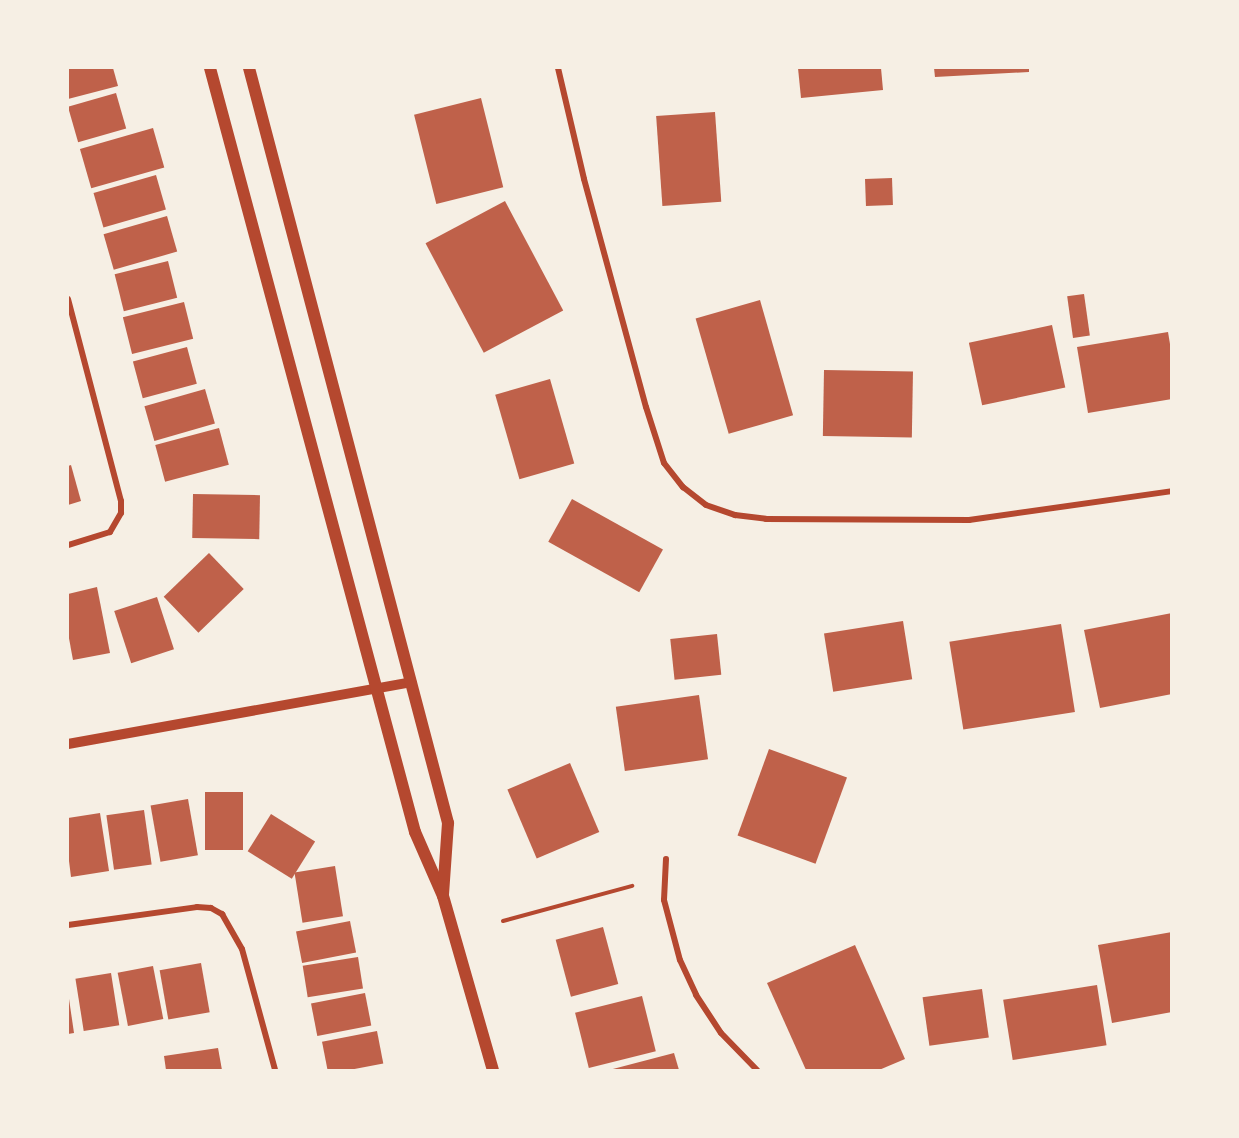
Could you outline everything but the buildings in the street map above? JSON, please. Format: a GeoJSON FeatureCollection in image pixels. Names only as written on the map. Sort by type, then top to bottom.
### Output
{"type":"FeatureCollection","features":[{"type":"Feature","properties":{"kind":"main road"},"geometry":{"type":"LineString","coordinates":[[210,68],[415,832],[443,896],[493,1071]]}},
{"type":"Feature","properties":{"kind":"main road"},"geometry":{"type":"LineString","coordinates":[[249,68],[448,822],[443,896]]}},
{"type":"Feature","properties":{"kind":"street"},"geometry":{"type":"LineString","coordinates":[[558,68],[593,213],[646,407],[664,463],[683,487],[706,505],[735,515],[766,519],[969,520],[1172,491]]}},
{"type":"Feature","properties":{"kind":"street"},"geometry":{"type":"LineString","coordinates":[[68,299],[121,501],[121,513],[110,532],[68,545]]}},
{"type":"Feature","properties":{"kind":"street"},"geometry":{"type":"LineString","coordinates":[[68,744],[411,682]]}},
{"type":"Feature","properties":{"kind":"street"},"geometry":{"type":"LineString","coordinates":[[666,859],[664,900],[680,960],[696,995],[721,1033],[757,1071]]}},
{"type":"Feature","properties":{"kind":"street"},"geometry":{"type":"LineString","coordinates":[[68,925],[197,907],[211,908],[222,914],[242,949],[275,1071]]}},
{"type":"Feature","properties":{"kind":"path"},"geometry":{"type":"LineString","coordinates":[[503,921],[632,886]]}}]}
